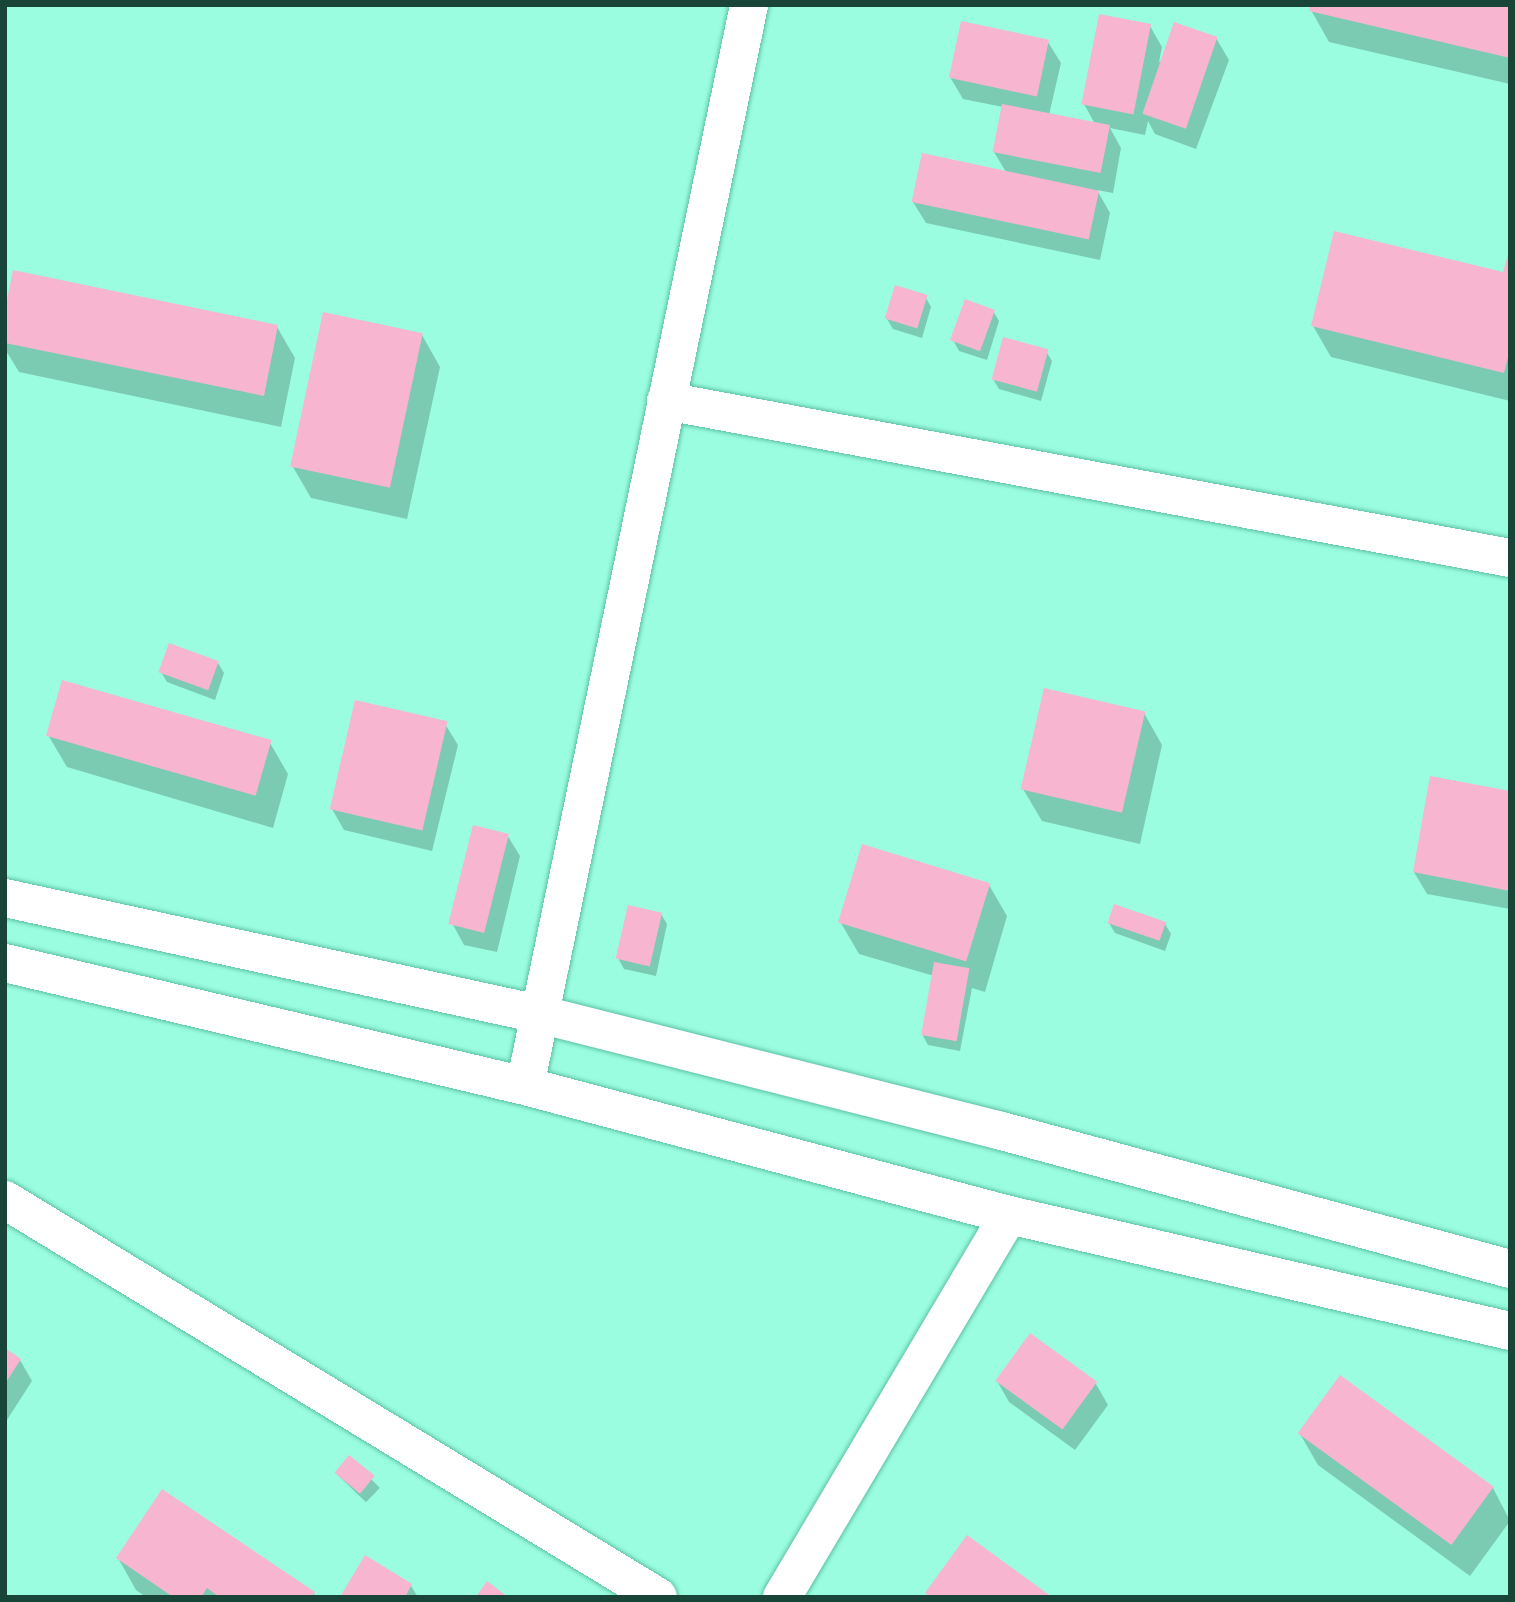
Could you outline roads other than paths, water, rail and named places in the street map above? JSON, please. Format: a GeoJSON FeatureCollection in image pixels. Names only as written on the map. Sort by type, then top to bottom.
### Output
{"type":"FeatureCollection","features":[{"type":"Feature","properties":{"kind":"street"},"geometry":{"type":"LineString","coordinates":[[525,1086],[749,5]]}},
{"type":"Feature","properties":{"kind":"street"},"geometry":{"type":"LineString","coordinates":[[666,401],[1510,558]]}},
{"type":"Feature","properties":{"kind":"street"},"geometry":{"type":"LineString","coordinates":[[5,898],[539,1014],[998,1130],[1510,1269]]}},
{"type":"Feature","properties":{"kind":"street"},"geometry":{"type":"LineString","coordinates":[[5,963],[525,1086],[1009,1215],[1510,1331]]}},
{"type":"Feature","properties":{"kind":"street"},"geometry":{"type":"LineString","coordinates":[[5,1200],[658,1597]]}},
{"type":"Feature","properties":{"kind":"street"},"geometry":{"type":"LineString","coordinates":[[782,1597],[1009,1215]]}}]}
